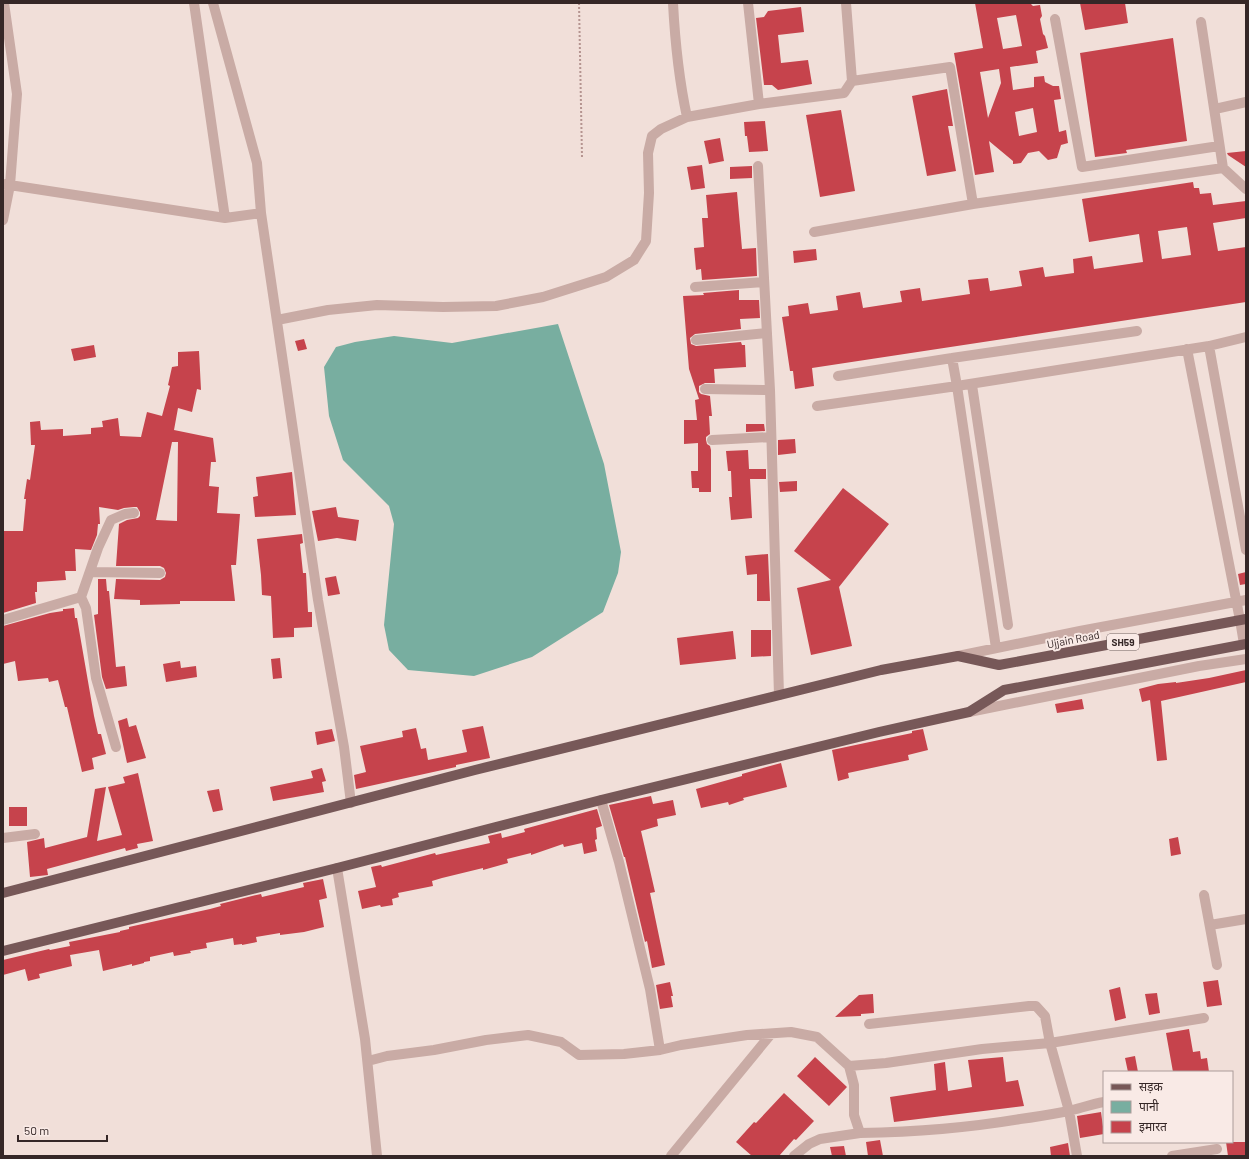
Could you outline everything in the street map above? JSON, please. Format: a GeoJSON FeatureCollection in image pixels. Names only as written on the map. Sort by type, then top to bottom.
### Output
{"type":"FeatureCollection","features":[{"type":"Feature","properties":{"kind":"main road","name":"Ujjain Road"},"geometry":{"type":"LineString","coordinates":[[958,656],[999,665],[1243,619]]}},
{"type":"Feature","properties":{"kind":"main road","name":"SH59"},"geometry":{"type":"LineString","coordinates":[[969,712],[1004,690],[1245,644]]}},
{"type":"Feature","properties":{"kind":"main road"},"geometry":{"type":"LineString","coordinates":[[3,893],[779,695],[881,670],[958,656]]}},
{"type":"Feature","properties":{"kind":"main road"},"geometry":{"type":"LineString","coordinates":[[3,951],[337,868],[601,800],[879,732],[969,712]]}},
{"type":"Feature","properties":{"kind":"street"},"geometry":{"type":"LineString","coordinates":[[3,220],[17,94],[4,3]]}},
{"type":"Feature","properties":{"kind":"street"},"geometry":{"type":"LineString","coordinates":[[194,3],[225,218]]}},
{"type":"Feature","properties":{"kind":"street"},"geometry":{"type":"LineString","coordinates":[[214,3],[257,163],[261,213],[316,584],[344,747],[351,803]]}},
{"type":"Feature","properties":{"kind":"street"},"geometry":{"type":"LineString","coordinates":[[673,3],[674,21],[687,117]]}},
{"type":"Feature","properties":{"kind":"street"},"geometry":{"type":"LineString","coordinates":[[748,3],[759,104]]}},
{"type":"Feature","properties":{"kind":"street"},"geometry":{"type":"LineString","coordinates":[[277,320],[328,310],[377,305],[443,307],[496,306],[543,297],[606,277],[634,260],[646,241],[649,193],[648,153],[652,136],[662,129],[687,117],[759,104],[844,93],[852,81],[846,3]]}},
{"type":"Feature","properties":{"kind":"street"},"geometry":{"type":"LineString","coordinates":[[1055,19],[1082,167],[1219,146]]}},
{"type":"Feature","properties":{"kind":"street"},"geometry":{"type":"LineString","coordinates":[[1201,22],[1223,168],[1246,189]]}},
{"type":"Feature","properties":{"kind":"street"},"geometry":{"type":"LineString","coordinates":[[852,81],[950,67],[973,204]]}},
{"type":"Feature","properties":{"kind":"street"},"geometry":{"type":"LineString","coordinates":[[1214,109],[1246,102]]}},
{"type":"Feature","properties":{"kind":"street"},"geometry":{"type":"LineString","coordinates":[[758,166],[770,390],[779,695]]}},
{"type":"Feature","properties":{"kind":"street"},"geometry":{"type":"LineString","coordinates":[[814,232],[973,204],[1223,168]]}},
{"type":"Feature","properties":{"kind":"street"},"geometry":{"type":"LineString","coordinates":[[7,185],[225,218],[261,213]]}},
{"type":"Feature","properties":{"kind":"street"},"geometry":{"type":"LineString","coordinates":[[695,287],[764,282]]}},
{"type":"Feature","properties":{"kind":"street"},"geometry":{"type":"LineString","coordinates":[[838,376],[952,358],[1137,332]]}},
{"type":"Feature","properties":{"kind":"street"},"geometry":{"type":"LineString","coordinates":[[696,340],[767,333]]}},
{"type":"Feature","properties":{"kind":"street"},"geometry":{"type":"LineString","coordinates":[[817,406],[972,384],[1209,346],[1246,337]]}},
{"type":"Feature","properties":{"kind":"street"},"geometry":{"type":"LineString","coordinates":[[1209,346],[1246,550]]}},
{"type":"Feature","properties":{"kind":"street"},"geometry":{"type":"LineString","coordinates":[[1187,349],[1241,601],[1245,644]]}},
{"type":"Feature","properties":{"kind":"street"},"geometry":{"type":"LineString","coordinates":[[952,358],[996,648]]}},
{"type":"Feature","properties":{"kind":"street"},"geometry":{"type":"LineString","coordinates":[[972,384],[1008,624]]}},
{"type":"Feature","properties":{"kind":"street"},"geometry":{"type":"LineString","coordinates":[[705,389],[770,390]]}},
{"type":"Feature","properties":{"kind":"street"},"geometry":{"type":"LineString","coordinates":[[712,440],[771,437]]}},
{"type":"Feature","properties":{"kind":"street"},"geometry":{"type":"LineString","coordinates":[[116,747],[96,678],[86,608],[82,597],[98,548],[111,520],[125,514],[134,513]]}},
{"type":"Feature","properties":{"kind":"street"},"geometry":{"type":"LineString","coordinates":[[90,572],[160,573]]}},
{"type":"Feature","properties":{"kind":"street"},"geometry":{"type":"LineString","coordinates":[[3,620],[82,597]]}},
{"type":"Feature","properties":{"kind":"street"},"geometry":{"type":"LineString","coordinates":[[958,656],[1080,631],[1241,601]]}},
{"type":"Feature","properties":{"kind":"street"},"geometry":{"type":"LineString","coordinates":[[969,712],[1199,666],[1246,659]]}},
{"type":"Feature","properties":{"kind":"street"},"geometry":{"type":"LineString","coordinates":[[601,800],[619,862],[650,989],[660,1050]]}},
{"type":"Feature","properties":{"kind":"street"},"geometry":{"type":"LineString","coordinates":[[3,838],[35,834]]}},
{"type":"Feature","properties":{"kind":"street"},"geometry":{"type":"LineString","coordinates":[[337,868],[368,1061],[377,1156]]}},
{"type":"Feature","properties":{"kind":"street"},"geometry":{"type":"LineString","coordinates":[[1204,895],[1216,965]]}},
{"type":"Feature","properties":{"kind":"street"},"geometry":{"type":"LineString","coordinates":[[1210,925],[1246,919]]}},
{"type":"Feature","properties":{"kind":"street"},"geometry":{"type":"LineString","coordinates":[[1210,925],[1246,926]]}},
{"type":"Feature","properties":{"kind":"street"},"geometry":{"type":"LineString","coordinates":[[869,1024],[1036,1006],[1045,1016],[1050,1043],[1069,1111],[1077,1156]]}},
{"type":"Feature","properties":{"kind":"street"},"geometry":{"type":"LineString","coordinates":[[849,1066],[886,1064],[982,1049],[1050,1043],[1204,1018]]}},
{"type":"Feature","properties":{"kind":"street"},"geometry":{"type":"LineString","coordinates":[[368,1061],[387,1056],[434,1050],[486,1040],[528,1035],[561,1042],[579,1055],[624,1054],[660,1050],[681,1045],[747,1035],[791,1032],[817,1037],[849,1066],[854,1085],[854,1115],[860,1133]]}},
{"type":"Feature","properties":{"kind":"street"},"geometry":{"type":"LineString","coordinates":[[671,1156],[771,1034]]}},
{"type":"Feature","properties":{"kind":"street"},"geometry":{"type":"LineString","coordinates":[[794,1156],[809,1144],[820,1139],[860,1133],[910,1132],[1019,1120],[1069,1111],[1090,1104],[1103,1102]]}},
{"type":"Feature","properties":{"kind":"street"},"geometry":{"type":"LineString","coordinates":[[1172,1156],[1216,1149]]}},
{"type":"Feature","properties":{"kind":"path"},"geometry":{"type":"LineString","coordinates":[[579,3],[582,157]]}},
{"type":"Feature","properties":{"kind":"water"},"geometry":{"type":"Polygon","coordinates":[[[558,324],[604,464],[621,552],[618,573],[603,612],[532,657],[474,676],[408,670],[389,650],[384,625],[394,524],[389,506],[343,460],[329,416],[324,367],[336,347],[355,342],[394,336],[452,343],[558,324]]]}},
{"type":"Feature","properties":{"kind":"building"},"geometry":{"type":"Polygon","coordinates":[[[975,3],[1030,3],[1033,6],[1040,5],[1042,16],[1040,19],[1048,48],[1036,51],[1038,63],[1010,67],[1013,90],[1034,87],[1034,77],[1044,76],[1045,82],[1053,86],[1059,86],[1061,99],[1054,100],[1059,132],[1066,130],[1068,143],[1061,145],[1057,158],[1048,160],[1039,151],[1028,153],[1021,163],[1013,164],[1013,161],[989,141],[994,172],[975,175],[954,53],[983,48],[975,3]],[[1016,15],[997,18],[1003,49],[1022,46],[1016,15]],[[999,69],[980,72],[988,118],[1001,83],[999,69]],[[1033,108],[1015,112],[1019,136],[1037,132],[1033,108]]]}},
{"type":"Feature","properties":{"kind":"building"},"geometry":{"type":"Polygon","coordinates":[[[1080,3],[1125,3],[1128,23],[1085,30],[1080,3]]]}},
{"type":"Feature","properties":{"kind":"building"},"geometry":{"type":"Polygon","coordinates":[[[801,7],[804,32],[778,35],[781,63],[808,60],[812,84],[778,90],[772,85],[764,85],[756,18],[764,17],[768,11],[801,7]]]}},
{"type":"Feature","properties":{"kind":"building"},"geometry":{"type":"Polygon","coordinates":[[[1173,38],[1187,141],[1126,150],[1127,153],[1095,157],[1080,53],[1173,38]]]}},
{"type":"Feature","properties":{"kind":"building"},"geometry":{"type":"Polygon","coordinates":[[[947,89],[953,126],[948,126],[956,171],[927,176],[912,96],[947,89]]]}},
{"type":"Feature","properties":{"kind":"building"},"geometry":{"type":"Polygon","coordinates":[[[841,110],[855,191],[820,197],[806,115],[841,110]]]}},
{"type":"Feature","properties":{"kind":"building"},"geometry":{"type":"Polygon","coordinates":[[[765,121],[768,151],[749,152],[747,136],[745,136],[744,122],[765,121]]]}},
{"type":"Feature","properties":{"kind":"building"},"geometry":{"type":"Polygon","coordinates":[[[720,138],[724,161],[709,164],[704,141],[720,138]]]}},
{"type":"Feature","properties":{"kind":"building"},"geometry":{"type":"Polygon","coordinates":[[[1246,151],[1246,167],[1227,153],[1246,151]]]}},
{"type":"Feature","properties":{"kind":"building"},"geometry":{"type":"Polygon","coordinates":[[[702,165],[705,188],[691,190],[687,167],[702,165]]]}},
{"type":"Feature","properties":{"kind":"building"},"geometry":{"type":"Polygon","coordinates":[[[752,166],[752,178],[730,179],[730,167],[752,166]]]}},
{"type":"Feature","properties":{"kind":"building"},"geometry":{"type":"Polygon","coordinates":[[[1193,182],[1194,188],[1199,188],[1200,194],[1211,193],[1213,205],[1246,201],[1246,218],[1213,223],[1218,251],[1246,247],[1246,302],[812,368],[814,386],[795,389],[793,371],[790,371],[782,317],[789,316],[788,306],[808,303],[810,314],[838,310],[836,296],[860,292],[863,308],[902,302],[900,291],[920,288],[922,301],[970,294],[968,280],[988,278],[990,291],[1022,286],[1019,271],[1043,267],[1045,277],[1074,273],[1073,259],[1092,256],[1094,269],[1143,262],[1139,234],[1089,242],[1082,199],[1193,182]],[[1187,227],[1158,231],[1162,259],[1191,255],[1187,227]]]}},
{"type":"Feature","properties":{"kind":"building"},"geometry":{"type":"Polygon","coordinates":[[[737,192],[742,249],[756,248],[757,276],[702,280],[701,269],[696,270],[694,248],[704,247],[702,218],[708,218],[706,195],[737,192]]]}},
{"type":"Feature","properties":{"kind":"building"},"geometry":{"type":"Polygon","coordinates":[[[816,249],[817,260],[794,263],[793,251],[816,249]]]}},
{"type":"Feature","properties":{"kind":"building"},"geometry":{"type":"Polygon","coordinates":[[[739,290],[739,300],[759,300],[760,318],[740,319],[741,329],[695,334],[690,338],[691,344],[696,346],[741,342],[742,345],[745,345],[746,367],[714,369],[715,383],[705,383],[699,386],[699,392],[701,394],[710,396],[712,416],[709,416],[710,434],[706,437],[707,444],[710,446],[711,450],[711,492],[699,492],[699,488],[692,488],[691,471],[698,471],[698,443],[684,444],[684,420],[697,420],[695,400],[699,399],[689,369],[683,296],[704,295],[703,293],[739,290]]]}},
{"type":"Feature","properties":{"kind":"building"},"geometry":{"type":"Polygon","coordinates":[[[304,339],[307,349],[298,351],[295,341],[304,339]]]}},
{"type":"Feature","properties":{"kind":"building"},"geometry":{"type":"Polygon","coordinates":[[[94,345],[96,357],[74,361],[71,349],[94,345]]]}},
{"type":"Feature","properties":{"kind":"building"},"geometry":{"type":"Polygon","coordinates":[[[199,351],[201,390],[197,389],[192,412],[178,408],[174,430],[213,438],[216,462],[211,462],[209,486],[219,487],[217,513],[240,514],[236,565],[231,565],[235,601],[180,601],[180,604],[140,605],[140,600],[114,599],[116,579],[160,580],[165,577],[166,573],[164,568],[160,566],[116,566],[119,524],[127,520],[138,518],[140,516],[140,512],[137,507],[118,510],[99,507],[100,524],[98,524],[97,535],[91,550],[75,549],[76,571],[65,571],[66,580],[37,582],[37,592],[35,592],[36,603],[3,613],[3,531],[23,531],[26,499],[24,499],[27,479],[30,480],[35,445],[31,445],[30,422],[40,421],[41,430],[63,429],[63,436],[91,434],[91,428],[103,427],[102,421],[118,418],[120,436],[141,437],[147,412],[162,416],[170,386],[168,385],[172,367],[178,366],[178,352],[199,351]],[[172,442],[156,520],[177,521],[178,442],[172,442]]]}},
{"type":"Feature","properties":{"kind":"building"},"geometry":{"type":"Polygon","coordinates":[[[746,424],[764,424],[765,431],[746,432],[746,424]]]}},
{"type":"Feature","properties":{"kind":"building"},"geometry":{"type":"Polygon","coordinates":[[[795,439],[796,453],[778,455],[778,440],[795,439]]]}},
{"type":"Feature","properties":{"kind":"building"},"geometry":{"type":"Polygon","coordinates":[[[748,450],[749,469],[766,469],[766,479],[750,479],[752,518],[731,520],[729,497],[732,497],[731,471],[728,471],[726,451],[748,450]]]}},
{"type":"Feature","properties":{"kind":"building"},"geometry":{"type":"Polygon","coordinates":[[[292,472],[296,515],[255,517],[253,497],[258,496],[256,477],[292,472]]]}},
{"type":"Feature","properties":{"kind":"building"},"geometry":{"type":"Polygon","coordinates":[[[797,481],[797,491],[780,492],[779,482],[797,481]]]}},
{"type":"Feature","properties":{"kind":"building"},"geometry":{"type":"Polygon","coordinates":[[[843,488],[889,524],[839,587],[852,646],[811,655],[797,588],[831,580],[794,551],[843,488]]]}},
{"type":"Feature","properties":{"kind":"building"},"geometry":{"type":"Polygon","coordinates":[[[336,507],[338,517],[359,520],[356,541],[337,538],[318,541],[312,511],[336,507]]]}},
{"type":"Feature","properties":{"kind":"building"},"geometry":{"type":"Polygon","coordinates":[[[302,534],[303,543],[300,544],[303,573],[306,573],[308,612],[312,612],[312,627],[294,628],[294,637],[273,638],[271,596],[262,595],[257,539],[302,534]]]}},
{"type":"Feature","properties":{"kind":"building"},"geometry":{"type":"Polygon","coordinates":[[[768,554],[770,601],[757,601],[757,574],[747,575],[745,556],[768,554]]]}},
{"type":"Feature","properties":{"kind":"building"},"geometry":{"type":"Polygon","coordinates":[[[1246,572],[1246,584],[1240,585],[1238,574],[1246,572]]]}},
{"type":"Feature","properties":{"kind":"building"},"geometry":{"type":"Polygon","coordinates":[[[336,576],[340,594],[328,596],[325,578],[336,576]]]}},
{"type":"Feature","properties":{"kind":"building"},"geometry":{"type":"Polygon","coordinates":[[[98,579],[106,579],[107,591],[109,591],[116,667],[125,666],[127,686],[106,689],[102,677],[94,615],[98,614],[98,579]]]}},
{"type":"Feature","properties":{"kind":"building"},"geometry":{"type":"Polygon","coordinates":[[[74,608],[94,716],[98,734],[101,734],[106,754],[92,758],[94,769],[82,772],[67,707],[65,707],[58,680],[49,682],[48,678],[18,681],[15,661],[3,664],[3,626],[50,613],[63,611],[63,609],[74,608]]]}},
{"type":"Feature","properties":{"kind":"building"},"geometry":{"type":"Polygon","coordinates":[[[751,630],[771,630],[771,656],[751,657],[751,630]]]}},
{"type":"Feature","properties":{"kind":"building"},"geometry":{"type":"Polygon","coordinates":[[[733,631],[736,659],[680,665],[677,638],[733,631]]]}},
{"type":"Feature","properties":{"kind":"building"},"geometry":{"type":"Polygon","coordinates":[[[280,658],[282,678],[273,679],[271,659],[280,658]]]}},
{"type":"Feature","properties":{"kind":"building"},"geometry":{"type":"Polygon","coordinates":[[[180,661],[181,668],[196,666],[197,677],[166,682],[163,664],[180,661]]]}},
{"type":"Feature","properties":{"kind":"building"},"geometry":{"type":"Polygon","coordinates":[[[1246,670],[1246,682],[1161,701],[1167,760],[1157,761],[1150,700],[1142,702],[1139,689],[1158,684],[1209,678],[1246,670]]]}},
{"type":"Feature","properties":{"kind":"building"},"geometry":{"type":"Polygon","coordinates":[[[1082,699],[1084,709],[1057,713],[1055,704],[1082,699]]]}},
{"type":"Feature","properties":{"kind":"building"},"geometry":{"type":"Polygon","coordinates":[[[127,718],[129,727],[136,725],[146,758],[127,763],[118,721],[127,718]]]}},
{"type":"Feature","properties":{"kind":"building"},"geometry":{"type":"Polygon","coordinates":[[[483,726],[490,758],[356,789],[354,775],[366,772],[360,746],[403,737],[402,731],[416,728],[421,749],[426,748],[428,760],[467,752],[462,730],[483,726]]]}},
{"type":"Feature","properties":{"kind":"building"},"geometry":{"type":"Polygon","coordinates":[[[332,729],[335,741],[317,745],[315,732],[332,729]]]}},
{"type":"Feature","properties":{"kind":"building"},"geometry":{"type":"Polygon","coordinates":[[[923,729],[928,750],[908,755],[909,760],[848,773],[849,778],[838,781],[832,750],[912,733],[912,731],[923,729]]]}},
{"type":"Feature","properties":{"kind":"building"},"geometry":{"type":"Polygon","coordinates":[[[781,763],[787,787],[743,798],[744,800],[729,805],[728,802],[701,808],[696,789],[781,763]]]}},
{"type":"Feature","properties":{"kind":"building"},"geometry":{"type":"Polygon","coordinates":[[[322,768],[326,781],[322,782],[324,792],[273,801],[270,787],[313,778],[311,771],[322,768]]]}},
{"type":"Feature","properties":{"kind":"building"},"geometry":{"type":"Polygon","coordinates":[[[138,773],[153,841],[137,844],[138,848],[126,851],[125,848],[47,869],[48,875],[30,877],[27,842],[44,838],[45,848],[87,837],[95,789],[106,787],[97,841],[122,835],[108,787],[125,783],[123,777],[138,773]]]}},
{"type":"Feature","properties":{"kind":"building"},"geometry":{"type":"Polygon","coordinates":[[[219,789],[223,810],[213,812],[207,791],[219,789]]]}},
{"type":"Feature","properties":{"kind":"building"},"geometry":{"type":"Polygon","coordinates":[[[651,796],[653,804],[673,800],[676,815],[657,819],[658,826],[641,831],[655,892],[650,893],[665,965],[652,968],[647,941],[645,942],[625,857],[609,805],[651,796]]]}},
{"type":"Feature","properties":{"kind":"building"},"geometry":{"type":"Polygon","coordinates":[[[9,807],[27,807],[27,826],[9,826],[9,807]]]}},
{"type":"Feature","properties":{"kind":"building"},"geometry":{"type":"Polygon","coordinates":[[[597,809],[602,826],[596,828],[597,839],[595,840],[597,851],[584,854],[582,843],[564,847],[563,844],[531,855],[531,853],[507,859],[508,863],[432,881],[433,886],[398,893],[399,897],[392,899],[393,905],[381,907],[380,905],[362,909],[358,891],[376,887],[371,867],[381,865],[382,867],[435,853],[436,855],[490,843],[488,836],[501,833],[502,838],[525,832],[524,829],[597,809]]]}},
{"type":"Feature","properties":{"kind":"building"},"geometry":{"type":"Polygon","coordinates":[[[1178,837],[1181,854],[1171,856],[1169,839],[1178,837]]]}},
{"type":"Feature","properties":{"kind":"building"},"geometry":{"type":"Polygon","coordinates":[[[323,879],[327,898],[319,900],[324,927],[304,932],[280,935],[280,933],[256,937],[257,942],[242,945],[234,945],[233,938],[206,943],[207,948],[190,951],[191,953],[174,956],[173,952],[150,957],[150,961],[144,963],[132,966],[132,964],[103,971],[99,950],[70,955],[72,966],[39,974],[40,978],[28,981],[25,969],[3,975],[3,960],[49,949],[70,946],[69,942],[120,932],[129,929],[129,927],[210,909],[221,906],[220,904],[252,896],[261,894],[262,897],[304,887],[303,883],[323,879]]]}},
{"type":"Feature","properties":{"kind":"building"},"geometry":{"type":"Polygon","coordinates":[[[1218,980],[1222,1005],[1207,1007],[1203,982],[1218,980]]]}},
{"type":"Feature","properties":{"kind":"building"},"geometry":{"type":"Polygon","coordinates":[[[670,982],[673,996],[671,996],[673,1007],[660,1009],[656,985],[670,982]]]}},
{"type":"Feature","properties":{"kind":"building"},"geometry":{"type":"Polygon","coordinates":[[[1120,987],[1126,1018],[1115,1021],[1109,990],[1120,987]]]}},
{"type":"Feature","properties":{"kind":"building"},"geometry":{"type":"Polygon","coordinates":[[[1157,993],[1160,1013],[1149,1015],[1145,994],[1157,993]]]}},
{"type":"Feature","properties":{"kind":"building"},"geometry":{"type":"Polygon","coordinates":[[[873,994],[874,1013],[861,1014],[861,1016],[835,1017],[859,995],[873,994]]]}},
{"type":"Feature","properties":{"kind":"building"},"geometry":{"type":"Polygon","coordinates":[[[1189,1029],[1193,1052],[1200,1051],[1201,1059],[1207,1058],[1209,1071],[1173,1071],[1166,1033],[1189,1029]]]}},
{"type":"Feature","properties":{"kind":"building"},"geometry":{"type":"Polygon","coordinates":[[[1135,1056],[1138,1071],[1128,1071],[1125,1058],[1135,1056]]]}},
{"type":"Feature","properties":{"kind":"building"},"geometry":{"type":"Polygon","coordinates":[[[815,1057],[847,1087],[829,1106],[797,1076],[815,1057]]]}},
{"type":"Feature","properties":{"kind":"building"},"geometry":{"type":"Polygon","coordinates":[[[1003,1057],[1006,1082],[1018,1080],[1024,1106],[894,1122],[890,1097],[936,1090],[934,1064],[945,1062],[948,1091],[972,1087],[968,1060],[1003,1057]]]}},
{"type":"Feature","properties":{"kind":"building"},"geometry":{"type":"Polygon","coordinates":[[[784,1093],[814,1121],[796,1140],[794,1139],[779,1156],[752,1156],[736,1142],[784,1093]]]}},
{"type":"Feature","properties":{"kind":"building"},"geometry":{"type":"Polygon","coordinates":[[[1101,1112],[1103,1134],[1080,1138],[1077,1116],[1101,1112]]]}},
{"type":"Feature","properties":{"kind":"building"},"geometry":{"type":"Polygon","coordinates":[[[880,1140],[883,1156],[868,1156],[866,1142],[880,1140]]]}},
{"type":"Feature","properties":{"kind":"building"},"geometry":{"type":"Polygon","coordinates":[[[1246,1142],[1246,1156],[1228,1156],[1226,1143],[1246,1142]]]}},
{"type":"Feature","properties":{"kind":"building"},"geometry":{"type":"Polygon","coordinates":[[[1068,1143],[1070,1156],[1051,1156],[1050,1147],[1068,1143]]]}},
{"type":"Feature","properties":{"kind":"building"},"geometry":{"type":"Polygon","coordinates":[[[844,1146],[846,1156],[832,1156],[830,1147],[844,1146]]]}}]}
